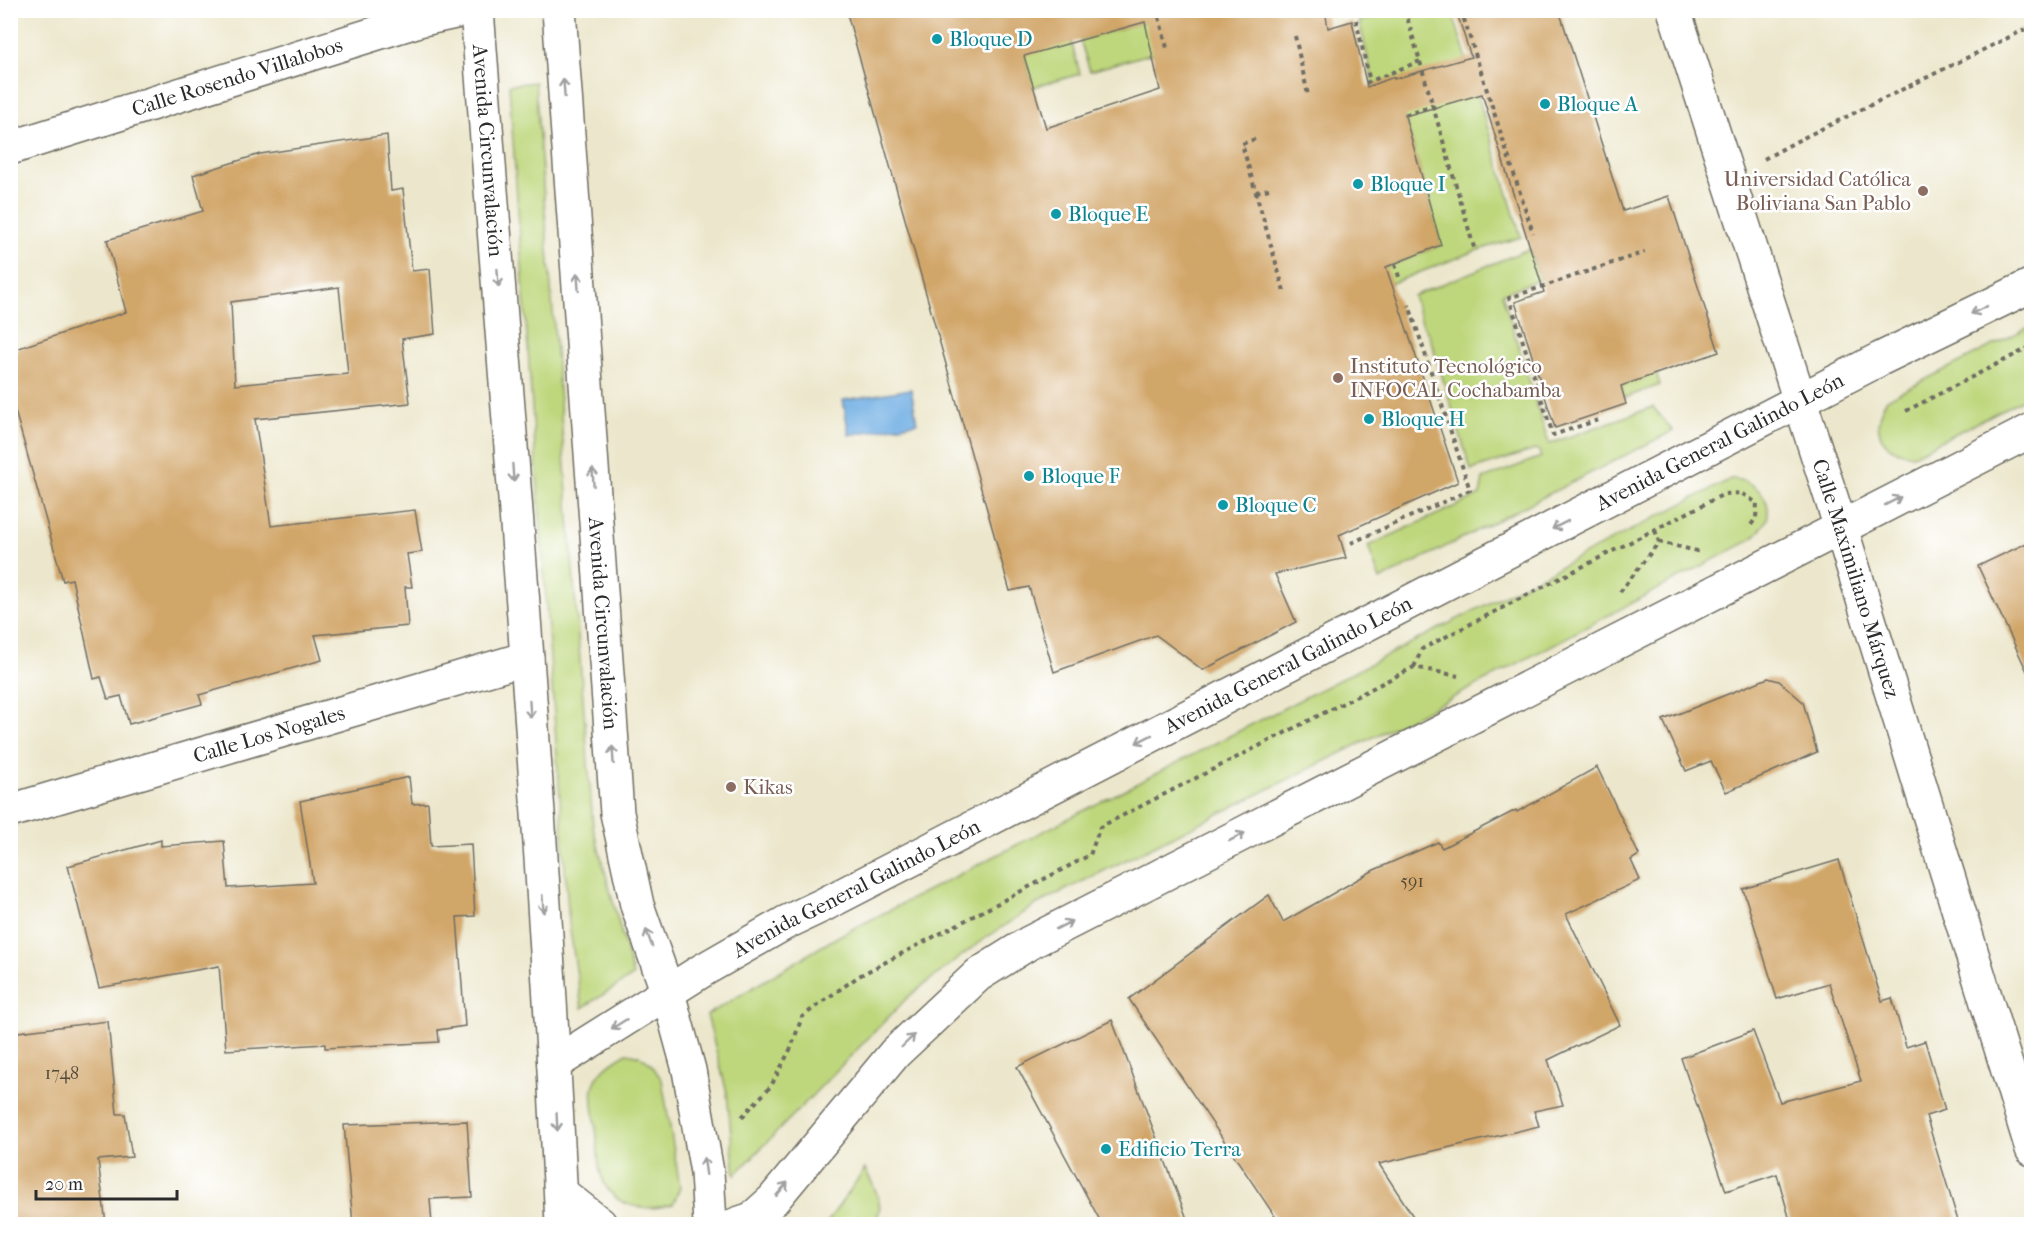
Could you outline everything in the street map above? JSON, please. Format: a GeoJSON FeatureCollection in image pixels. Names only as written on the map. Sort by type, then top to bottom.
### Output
{"type":"FeatureCollection","features":[{"type":"Feature","properties":{"kind":"main road","name":"Calle Rosendo Villalobos"},"geometry":{"type":"LineString","coordinates":[[10,147],[419,20],[465,10]]}},
{"type":"Feature","properties":{"kind":"main road","name":"Avenida Circunvalación"},"geometry":{"type":"LineString","coordinates":[[477,10],[527,658],[554,1064],[561,1209]]}},
{"type":"Feature","properties":{"kind":"main road","name":"Avenida Circunvalación"},"geometry":{"type":"LineString","coordinates":[[559,10],[617,813],[637,905],[669,993],[689,1070],[706,1172],[710,1224]]}},
{"type":"Feature","properties":{"kind":"main road","name":"Calle Maximiliano Márquez"},"geometry":{"type":"LineString","coordinates":[[1674,10],[1841,528],[2031,1149]]}},
{"type":"Feature","properties":{"kind":"main road","name":"Avenida General Galindo León"},"geometry":{"type":"LineString","coordinates":[[554,1064],[703,970],[785,922],[824,905],[1799,402],[2031,285]]}},
{"type":"Feature","properties":{"kind":"main road"},"geometry":{"type":"LineString","coordinates":[[737,1224],[752,1219],[773,1200],[895,1053],[978,975],[1029,943],[2031,430]]}},
{"type":"Feature","properties":{"kind":"main road","name":"Calle Los Nogales"},"geometry":{"type":"LineString","coordinates":[[10,811],[527,658]]}},
{"type":"Feature","properties":{"kind":"main road"},"geometry":{"type":"LineString","coordinates":[[561,1209],[600,1224]]}},
{"type":"Feature","properties":{"kind":"path"},"geometry":{"type":"LineString","coordinates":[[1405,10],[1475,251]]}},
{"type":"Feature","properties":{"kind":"path"},"geometry":{"type":"LineString","coordinates":[[1461,10],[1533,234]]}},
{"type":"Feature","properties":{"kind":"path"},"geometry":{"type":"LineString","coordinates":[[1159,17],[1167,48]]}},
{"type":"Feature","properties":{"kind":"path"},"geometry":{"type":"LineString","coordinates":[[1356,20],[1368,83],[1420,61]]}},
{"type":"Feature","properties":{"kind":"path"},"geometry":{"type":"LineString","coordinates":[[1729,178],[1797,141],[2031,26]]}},
{"type":"Feature","properties":{"kind":"path"},"geometry":{"type":"LineString","coordinates":[[1295,36],[1308,94]]}},
{"type":"Feature","properties":{"kind":"path"},"geometry":{"type":"LineString","coordinates":[[1405,115],[1433,105]]}},
{"type":"Feature","properties":{"kind":"path"},"geometry":{"type":"LineString","coordinates":[[1255,140],[1242,144],[1284,291]]}},
{"type":"Feature","properties":{"kind":"path"},"geometry":{"type":"LineString","coordinates":[[1256,192],[1269,189]]}},
{"type":"Feature","properties":{"kind":"path"},"geometry":{"type":"LineString","coordinates":[[1598,420],[1553,435],[1509,298],[1645,252]]}},
{"type":"Feature","properties":{"kind":"path"},"geometry":{"type":"LineString","coordinates":[[1395,264],[1400,280]]}},
{"type":"Feature","properties":{"kind":"path"},"geometry":{"type":"LineString","coordinates":[[1351,543],[1470,490],[1409,305]]}},
{"type":"Feature","properties":{"kind":"path"},"geometry":{"type":"LineString","coordinates":[[1906,411],[2031,346]]}},
{"type":"Feature","properties":{"kind":"path"},"geometry":{"type":"LineString","coordinates":[[1414,667],[1422,649],[1724,494],[1741,493],[1757,502],[1756,518],[1746,532]]}},
{"type":"Feature","properties":{"kind":"path"},"geometry":{"type":"LineString","coordinates":[[1655,530],[1659,542]]}},
{"type":"Feature","properties":{"kind":"path"},"geometry":{"type":"LineString","coordinates":[[1659,542],[1707,553]]}},
{"type":"Feature","properties":{"kind":"path"},"geometry":{"type":"LineString","coordinates":[[1616,596],[1659,542]]}},
{"type":"Feature","properties":{"kind":"path"},"geometry":{"type":"LineString","coordinates":[[742,1117],[771,1086],[791,1048],[802,1017],[859,976],[1090,855],[1100,827],[1414,667],[1465,677]]}},
{"type":"Feature","properties":{"kind":"green space"},"geometry":{"type":"Polygon","coordinates":[[[1011,11],[1063,11],[1080,74],[1033,87],[1011,11]]]}},
{"type":"Feature","properties":{"kind":"green space"},"geometry":{"type":"Polygon","coordinates":[[[1183,11],[1226,32],[1090,71],[1080,40],[1183,11]]]}},
{"type":"Feature","properties":{"kind":"green space"},"geometry":{"type":"Polygon","coordinates":[[[1387,11],[1452,11],[1521,237],[1475,251],[1327,308],[1322,293],[1441,245],[1394,78],[1374,85],[1359,21],[1388,14],[1387,11]]]}},
{"type":"Feature","properties":{"kind":"green space"},"geometry":{"type":"Polygon","coordinates":[[[535,82],[593,827],[633,976],[582,1008],[569,923],[509,85],[535,82]]]}},
{"type":"Feature","properties":{"kind":"green space"},"geometry":{"type":"Polygon","coordinates":[[[1529,249],[1540,279],[1502,294],[1549,444],[1653,407],[1673,431],[1380,580],[1368,546],[1480,495],[1483,479],[1541,457],[1538,449],[1471,470],[1429,334],[1423,326],[1413,296],[1529,249]]]}},
{"type":"Feature","properties":{"kind":"green space"},"geometry":{"type":"Polygon","coordinates":[[[1622,265],[1660,385],[1624,398],[1621,386],[1648,376],[1622,265]]]}},
{"type":"Feature","properties":{"kind":"green space"},"geometry":{"type":"Polygon","coordinates":[[[2031,326],[2031,395],[1913,455],[1901,453],[1885,443],[1879,428],[1879,419],[1887,399],[2031,326]]]}},
{"type":"Feature","properties":{"kind":"green space"},"geometry":{"type":"Polygon","coordinates":[[[1731,479],[1746,482],[1759,490],[1767,503],[1766,522],[1749,541],[1456,696],[1037,904],[981,941],[908,997],[735,1175],[727,1093],[707,1015],[839,936],[1731,479]]]}},
{"type":"Feature","properties":{"kind":"green space"},"geometry":{"type":"Polygon","coordinates":[[[627,1053],[644,1058],[662,1080],[680,1187],[673,1204],[662,1207],[639,1207],[619,1200],[604,1183],[600,1171],[593,1088],[598,1076],[611,1063],[627,1053]]]}},
{"type":"Feature","properties":{"kind":"green space"},"geometry":{"type":"Polygon","coordinates":[[[865,1169],[880,1204],[877,1218],[871,1224],[826,1224],[865,1169]]]}},
{"type":"Feature","properties":{"kind":"water"},"geometry":{"type":"Polygon","coordinates":[[[911,389],[917,423],[849,435],[843,400],[911,389]]]}},
{"type":"Feature","properties":{"kind":"building","name":"Instituto Tecnológico INFOCAL Cochabamba"},"geometry":{"type":"Polygon","coordinates":[[[846,10],[1325,10],[1328,28],[1352,21],[1367,87],[1394,77],[1394,79],[1471,57],[1456,10],[1559,10],[1623,211],[1669,196],[1719,352],[1621,386],[1626,404],[1555,428],[1515,302],[1544,292],[1482,94],[1405,116],[1441,245],[1386,267],[1458,482],[1339,535],[1346,558],[1275,574],[1296,622],[1203,670],[1156,635],[1054,672],[1029,587],[1010,591],[846,10]],[[1145,22],[1024,56],[1046,128],[1160,90],[1145,22]]]}},
{"type":"Feature","properties":{"kind":"building"},"geometry":{"type":"Polygon","coordinates":[[[387,135],[391,191],[403,189],[412,271],[430,269],[435,334],[402,339],[410,403],[255,419],[271,526],[415,510],[422,552],[407,554],[412,587],[405,587],[408,626],[315,635],[322,660],[199,695],[202,704],[129,724],[121,696],[108,699],[101,677],[94,679],[72,579],[63,581],[10,393],[10,351],[126,312],[107,240],[203,211],[193,175],[260,154],[387,135]],[[339,287],[231,302],[235,385],[348,374],[339,287]]]}},
{"type":"Feature","properties":{"kind":"building"},"geometry":{"type":"Polygon","coordinates":[[[2031,541],[2031,680],[1978,566],[2031,541]]]}},
{"type":"Feature","properties":{"kind":"building"},"geometry":{"type":"Polygon","coordinates":[[[1768,678],[1779,681],[1803,702],[1817,752],[1726,792],[1711,761],[1686,771],[1663,720],[1768,678]]]}},
{"type":"Feature","properties":{"kind":"building"},"geometry":{"type":"Polygon","coordinates":[[[1597,767],[1639,855],[1631,860],[1640,880],[1566,914],[1620,1025],[1548,1060],[1563,1105],[1534,1111],[1539,1126],[1379,1164],[1418,1224],[1280,1224],[1129,999],[1269,895],[1283,922],[1374,870],[1438,842],[1442,848],[1516,810],[1517,812],[1597,767]]]}},
{"type":"Feature","properties":{"kind":"building"},"geometry":{"type":"Polygon","coordinates":[[[409,777],[412,804],[428,803],[431,846],[471,844],[475,916],[457,917],[465,1026],[438,1030],[439,1042],[325,1048],[325,1044],[226,1050],[219,966],[99,988],[68,866],[161,840],[161,846],[224,841],[228,888],[313,883],[300,801],[409,777]]]}},
{"type":"Feature","properties":{"kind":"building"},"geometry":{"type":"Polygon","coordinates":[[[1839,860],[1882,1001],[1892,998],[1906,1047],[1925,1041],[1945,1110],[1926,1116],[1959,1224],[1791,1224],[1777,1174],[1726,1191],[1681,1058],[1753,1031],[1780,1102],[1861,1081],[1829,983],[1777,999],[1743,889],[1839,860]]]}},
{"type":"Feature","properties":{"kind":"building","name":"Edificio Terra"},"geometry":{"type":"Polygon","coordinates":[[[1112,1020],[1189,1224],[1102,1224],[1017,1067],[1112,1020]]]}},
{"type":"Feature","properties":{"kind":"building"},"geometry":{"type":"Polygon","coordinates":[[[108,1021],[117,1114],[125,1114],[132,1157],[98,1160],[106,1224],[10,1224],[10,1033],[108,1021]]]}},
{"type":"Feature","properties":{"kind":"building"},"geometry":{"type":"Polygon","coordinates":[[[467,1121],[472,1197],[430,1199],[432,1224],[353,1224],[344,1125],[467,1121]]]}},
{"type":"Feature","properties":{"kind":"place","name":"Bloque D"},"geometry":{"type":"Point","coordinates":[937,39]}},
{"type":"Feature","properties":{"kind":"place","name":"Bloque A"},"geometry":{"type":"Point","coordinates":[1545,104]}},
{"type":"Feature","properties":{"kind":"place","name":"Bloque I"},"geometry":{"type":"Point","coordinates":[1358,184]}},
{"type":"Feature","properties":{"kind":"place","name":"Universidad Católica Boliviana San Pablo"},"geometry":{"type":"Point","coordinates":[1923,191]}},
{"type":"Feature","properties":{"kind":"place","name":"Bloque E"},"geometry":{"type":"Point","coordinates":[1056,214]}},
{"type":"Feature","properties":{"kind":"place","name":"Instituto Tecnológico INFOCAL Cochabamba"},"geometry":{"type":"Point","coordinates":[1338,378]}},
{"type":"Feature","properties":{"kind":"place","name":"Bloque H"},"geometry":{"type":"Point","coordinates":[1369,419]}},
{"type":"Feature","properties":{"kind":"place","name":"Bloque F"},"geometry":{"type":"Point","coordinates":[1029,476]}},
{"type":"Feature","properties":{"kind":"place","name":"Bloque C"},"geometry":{"type":"Point","coordinates":[1223,505]}},
{"type":"Feature","properties":{"kind":"place","name":"Kikas"},"geometry":{"type":"Point","coordinates":[731,787]}},
{"type":"Feature","properties":{"kind":"place","name":"Edificio Terra"},"geometry":{"type":"Point","coordinates":[1106,1149]}}]}
